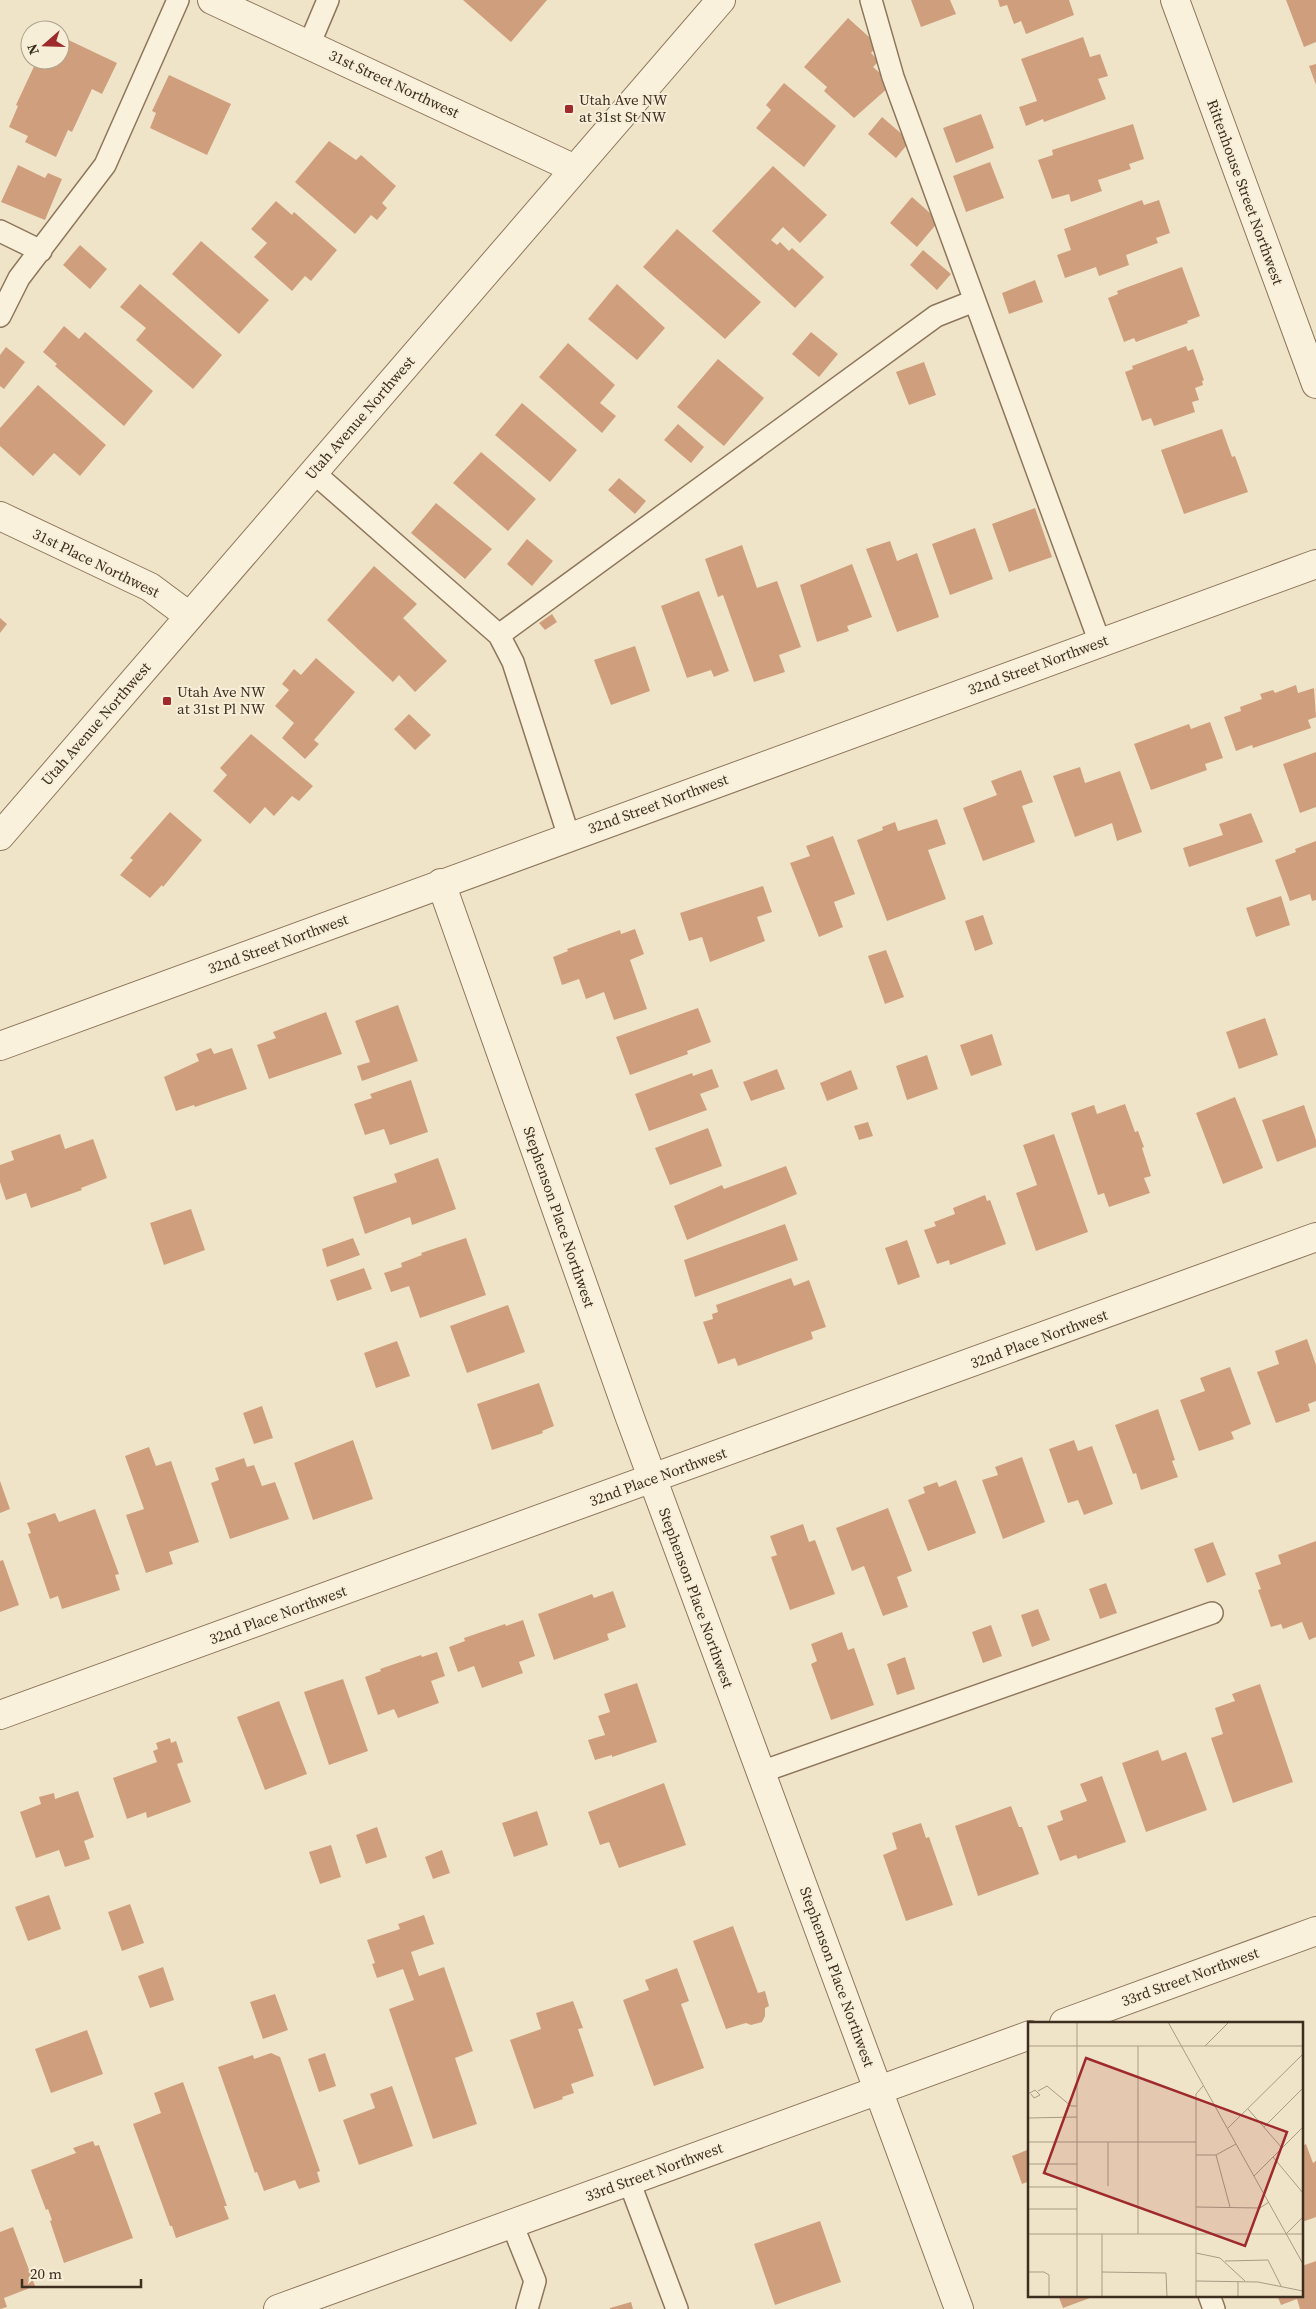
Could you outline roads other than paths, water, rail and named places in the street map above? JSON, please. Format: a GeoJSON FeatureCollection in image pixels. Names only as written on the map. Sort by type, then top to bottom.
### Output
{"type":"FeatureCollection","features":[{"type":"Feature","properties":{"kind":"street","name":"31st Street Northwest"},"geometry":{"type":"LineString","coordinates":[[212,0],[575,169]]}},
{"type":"Feature","properties":{"kind":"street","name":"Utah Avenue Northwest"},"geometry":{"type":"LineString","coordinates":[[0,836],[721,0]]}},
{"type":"Feature","properties":{"kind":"street","name":"Rittenhouse Street Northwest"},"geometry":{"type":"LineString","coordinates":[[1175,0],[1316,384]]}},
{"type":"Feature","properties":{"kind":"street","name":"31st Place Northwest"},"geometry":{"type":"LineString","coordinates":[[0,516],[150,587],[189,616]]}},
{"type":"Feature","properties":{"kind":"street","name":"32nd Street Northwest"},"geometry":{"type":"LineString","coordinates":[[0,1046],[1316,564]]}},
{"type":"Feature","properties":{"kind":"street","name":"Stephenson Place Northwest"},"geometry":{"type":"LineString","coordinates":[[441,883],[653,1479],[959,2309]]}},
{"type":"Feature","properties":{"kind":"street","name":"32nd Place Northwest"},"geometry":{"type":"LineString","coordinates":[[0,1715],[1316,1237]]}},
{"type":"Feature","properties":{"kind":"street","name":"33rd Street Northwest"},"geometry":{"type":"LineString","coordinates":[[1070,2022],[1110,2015],[1316,1931]]}},
{"type":"Feature","properties":{"kind":"street","name":"33rd Street Northwest"},"geometry":{"type":"LineString","coordinates":[[278,2309],[1028,2036]]}},
{"type":"Feature","properties":{"kind":"lane"},"geometry":{"type":"LineString","coordinates":[[0,316],[19,278],[105,165],[178,0]]}},
{"type":"Feature","properties":{"kind":"lane"},"geometry":{"type":"LineString","coordinates":[[310,45],[328,0]]}},
{"type":"Feature","properties":{"kind":"lane"},"geometry":{"type":"LineString","coordinates":[[871,0],[893,76],[1100,643]]}},
{"type":"Feature","properties":{"kind":"lane"},"geometry":{"type":"LineString","coordinates":[[0,232],[41,251]]}},
{"type":"Feature","properties":{"kind":"lane"},"geometry":{"type":"LineString","coordinates":[[499,635],[936,316],[974,301]]}},
{"type":"Feature","properties":{"kind":"lane"},"geometry":{"type":"LineString","coordinates":[[314,472],[499,635],[513,662],[570,836]]}},
{"type":"Feature","properties":{"kind":"lane"},"geometry":{"type":"LineString","coordinates":[[761,1772],[1212,1613]]}},
{"type":"Feature","properties":{"kind":"lane"},"geometry":{"type":"LineString","coordinates":[[629,2181],[677,2309]]}},
{"type":"Feature","properties":{"kind":"lane"},"geometry":{"type":"LineString","coordinates":[[512,2224],[534,2281],[528,2309]]}},
{"type":"Feature","properties":{"kind":"lane"},"geometry":{"type":"LineString","coordinates":[[1209,2296],[1214,2309]]}},
{"type":"Feature","properties":{"kind":"place","name":"Utah Ave NW at 31st St NW"},"geometry":{"type":"Point","coordinates":[569,109]}},
{"type":"Feature","properties":{"kind":"place","name":"Utah Ave NW at 31st Pl NW"},"geometry":{"type":"Point","coordinates":[167,701]}}]}
